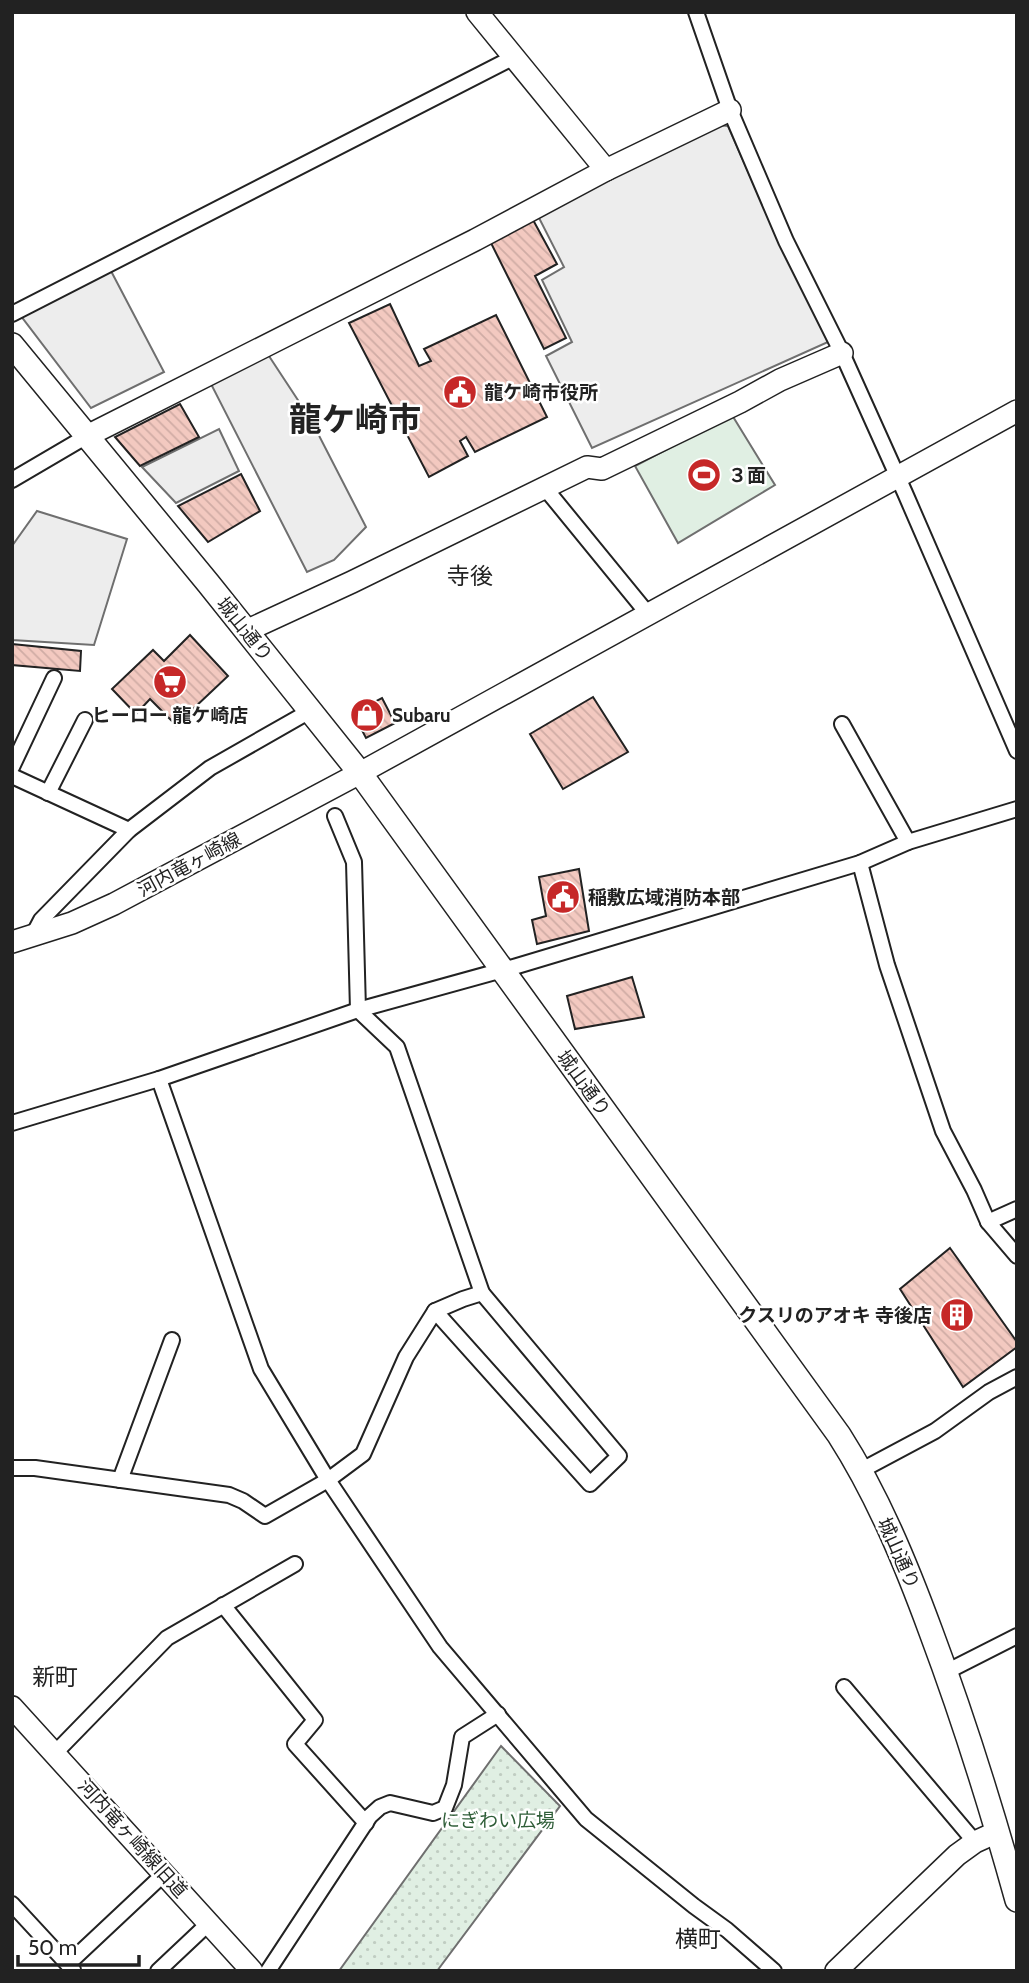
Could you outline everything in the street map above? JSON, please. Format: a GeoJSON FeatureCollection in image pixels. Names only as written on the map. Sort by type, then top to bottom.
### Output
{"type":"FeatureCollection","features":[{"type":"Feature","properties":{"kind":"main road","name":"城山通り"},"geometry":{"type":"LineString","coordinates":[[12,345],[360,773],[830,1421],[860,1471],[903,1559],[1007,1828],[1017,1900]]}},
{"type":"Feature","properties":{"kind":"street"},"geometry":{"type":"LineString","coordinates":[[477,12],[606,170]]}},
{"type":"Feature","properties":{"kind":"street"},"geometry":{"type":"LineString","coordinates":[[696,12],[730,110],[786,241],[842,353],[1017,751]]}},
{"type":"Feature","properties":{"kind":"street"},"geometry":{"type":"LineString","coordinates":[[12,314],[514,57]]}},
{"type":"Feature","properties":{"kind":"street"},"geometry":{"type":"LineString","coordinates":[[12,480],[87,436],[475,240],[606,170],[730,110]]}},
{"type":"Feature","properties":{"kind":"street"},"geometry":{"type":"LineString","coordinates":[[246,631],[587,467],[602,469],[780,380],[842,353]]}},
{"type":"Feature","properties":{"kind":"street","name":"河内竜ヶ崎線"},"geometry":{"type":"LineString","coordinates":[[22,939],[72,923],[114,904],[360,773],[1017,411]]}},
{"type":"Feature","properties":{"kind":"street"},"geometry":{"type":"LineString","coordinates":[[545,488],[648,614]]}},
{"type":"Feature","properties":{"kind":"street"},"geometry":{"type":"LineString","coordinates":[[12,767],[54,678]]}},
{"type":"Feature","properties":{"kind":"street"},"geometry":{"type":"LineString","coordinates":[[22,939],[129,830],[210,768],[310,711]]}},
{"type":"Feature","properties":{"kind":"street"},"geometry":{"type":"LineString","coordinates":[[48,793],[85,720]]}},
{"type":"Feature","properties":{"kind":"street"},"geometry":{"type":"LineString","coordinates":[[842,724],[908,842]]}},
{"type":"Feature","properties":{"kind":"street"},"geometry":{"type":"LineString","coordinates":[[12,776],[129,830]]}},
{"type":"Feature","properties":{"kind":"street"},"geometry":{"type":"LineString","coordinates":[[12,1124],[159,1079],[358,1010],[860,863],[908,842],[1017,809]]}},
{"type":"Feature","properties":{"kind":"street"},"geometry":{"type":"LineString","coordinates":[[335,816],[354,862],[358,1010],[397,1047],[482,1293],[619,1456],[590,1485],[435,1311]]}},
{"type":"Feature","properties":{"kind":"street"},"geometry":{"type":"LineString","coordinates":[[860,863],[887,965],[943,1131],[988,1222],[1017,1256]]}},
{"type":"Feature","properties":{"kind":"street"},"geometry":{"type":"LineString","coordinates":[[159,1079],[261,1369],[328,1480],[440,1647],[586,1819],[727,1930],[774,1971]]}},
{"type":"Feature","properties":{"kind":"street"},"geometry":{"type":"LineString","coordinates":[[988,1222],[1017,1209]]}},
{"type":"Feature","properties":{"kind":"street"},"geometry":{"type":"LineString","coordinates":[[12,1468],[35,1468],[229,1495],[265,1516],[328,1480],[363,1454],[406,1357],[435,1311],[482,1293]]}},
{"type":"Feature","properties":{"kind":"street"},"geometry":{"type":"LineString","coordinates":[[120,1480],[172,1340]]}},
{"type":"Feature","properties":{"kind":"street"},"geometry":{"type":"LineString","coordinates":[[860,1471],[935,1431],[989,1392],[1017,1377]]}},
{"type":"Feature","properties":{"kind":"street"},"geometry":{"type":"LineString","coordinates":[[55,1753],[167,1638],[295,1564]]}},
{"type":"Feature","properties":{"kind":"street"},"geometry":{"type":"LineString","coordinates":[[223,1605],[315,1720],[295,1744],[366,1823]]}},
{"type":"Feature","properties":{"kind":"street"},"geometry":{"type":"LineString","coordinates":[[946,1672],[1017,1636]]}},
{"type":"Feature","properties":{"kind":"street"},"geometry":{"type":"LineString","coordinates":[[844,1687],[975,1842]]}},
{"type":"Feature","properties":{"kind":"street","name":"河内竜ヶ崎線旧道"},"geometry":{"type":"LineString","coordinates":[[12,1707],[252,1971]]}},
{"type":"Feature","properties":{"kind":"street"},"geometry":{"type":"LineString","coordinates":[[268,1971],[366,1823],[380,1807],[390,1803],[433,1813],[445,1808],[454,1785],[462,1737],[498,1714]]}},
{"type":"Feature","properties":{"kind":"street"},"geometry":{"type":"LineString","coordinates":[[836,1971],[957,1854],[975,1842],[1007,1828]]}},
{"type":"Feature","properties":{"kind":"street"},"geometry":{"type":"LineString","coordinates":[[15,1913],[71,1968],[165,1873]]}},
{"type":"Feature","properties":{"kind":"street"},"geometry":{"type":"LineString","coordinates":[[158,1971],[210,1922]]}},
{"type":"Feature","properties":{"kind":"green space","name":"３面"},"geometry":{"type":"Polygon","coordinates":[[[732,415],[775,485],[678,543],[635,466],[732,415]]]}},
{"type":"Feature","properties":{"kind":"green space","name":"にぎわい広場"},"geometry":{"type":"Polygon","coordinates":[[[501,1746],[560,1806],[437,1971],[339,1971],[501,1746]]]}},
{"type":"Feature","properties":{"kind":"shaded area"},"geometry":{"type":"Polygon","coordinates":[[[717,125],[728,126],[780,244],[828,342],[592,448],[546,356],[572,342],[542,280],[564,267],[536,212],[717,125]]]}},
{"type":"Feature","properties":{"kind":"shaded area"},"geometry":{"type":"Polygon","coordinates":[[[111,271],[164,372],[91,408],[21,316],[111,271]]]}},
{"type":"Feature","properties":{"kind":"shaded area"},"geometry":{"type":"Polygon","coordinates":[[[267,353],[311,420],[366,527],[334,560],[307,572],[211,384],[267,353]]]}},
{"type":"Feature","properties":{"kind":"shaded area"},"geometry":{"type":"Polygon","coordinates":[[[219,429],[239,471],[176,503],[142,467],[219,429]]]}},
{"type":"Feature","properties":{"kind":"shaded area"},"geometry":{"type":"Polygon","coordinates":[[[37,511],[127,539],[94,645],[12,640],[12,546],[37,511]]]}},
{"type":"Feature","properties":{"kind":"building"},"geometry":{"type":"Polygon","coordinates":[[[532,218],[557,264],[535,276],[566,338],[544,349],[490,241],[532,218]]]}},
{"type":"Feature","properties":{"kind":"building","name":"龍ケ崎市役所"},"geometry":{"type":"Polygon","coordinates":[[[390,304],[419,366],[431,361],[424,349],[496,315],[547,417],[475,452],[466,437],[460,441],[468,456],[429,477],[349,323],[390,304]]]}},
{"type":"Feature","properties":{"kind":"building"},"geometry":{"type":"Polygon","coordinates":[[[180,404],[199,437],[140,466],[115,437],[180,404]]]}},
{"type":"Feature","properties":{"kind":"building"},"geometry":{"type":"Polygon","coordinates":[[[241,474],[260,511],[208,542],[178,506],[241,474]]]}},
{"type":"Feature","properties":{"kind":"building","name":"ヒーロー 龍ケ崎店"},"geometry":{"type":"Polygon","coordinates":[[[190,635],[228,676],[176,725],[150,699],[136,714],[112,689],[153,650],[164,661],[190,635]]]}},
{"type":"Feature","properties":{"kind":"building"},"geometry":{"type":"Polygon","coordinates":[[[12,644],[81,651],[80,671],[12,665],[12,644]]]}},
{"type":"Feature","properties":{"kind":"building"},"geometry":{"type":"Polygon","coordinates":[[[593,697],[628,752],[563,789],[530,734],[593,697]]]}},
{"type":"Feature","properties":{"kind":"building"},"geometry":{"type":"Polygon","coordinates":[[[382,698],[395,723],[366,738],[353,713],[382,698]]]}},
{"type":"Feature","properties":{"kind":"building","name":"稲敷広域消防本部"},"geometry":{"type":"Polygon","coordinates":[[[579,869],[589,931],[537,944],[532,920],[546,916],[539,877],[579,869]]]}},
{"type":"Feature","properties":{"kind":"building"},"geometry":{"type":"Polygon","coordinates":[[[632,977],[644,1017],[575,1029],[567,996],[632,977]]]}},
{"type":"Feature","properties":{"kind":"building","name":"クスリのアオキ 寺後店"},"geometry":{"type":"Polygon","coordinates":[[[950,1248],[1017,1342],[1017,1347],[963,1387],[900,1289],[950,1248]]]}},
{"type":"Feature","properties":{"kind":"place","name":"龍ケ崎市役所"},"geometry":{"type":"Point","coordinates":[460,392]}},
{"type":"Feature","properties":{"kind":"place","name":"３面"},"geometry":{"type":"Point","coordinates":[704,475]}},
{"type":"Feature","properties":{"kind":"place","name":"ヒーロー 龍ケ崎店"},"geometry":{"type":"Point","coordinates":[170,682]}},
{"type":"Feature","properties":{"kind":"place","name":"Subaru"},"geometry":{"type":"Point","coordinates":[367,715]}},
{"type":"Feature","properties":{"kind":"place","name":"稲敷広域消防本部"},"geometry":{"type":"Point","coordinates":[563,897]}},
{"type":"Feature","properties":{"kind":"place","name":"クスリのアオキ 寺後店"},"geometry":{"type":"Point","coordinates":[957,1315]}},
{"type":"Feature","properties":{"kind":"district","name":"龍ケ崎市"},"geometry":{"type":"Point","coordinates":[355,419]}},
{"type":"Feature","properties":{"kind":"district","name":"寺後"},"geometry":{"type":"Point","coordinates":[470,576]}},
{"type":"Feature","properties":{"kind":"district","name":"新町"},"geometry":{"type":"Point","coordinates":[55,1677]}},
{"type":"Feature","properties":{"kind":"district","name":"横町"},"geometry":{"type":"Point","coordinates":[698,1939]}}]}
